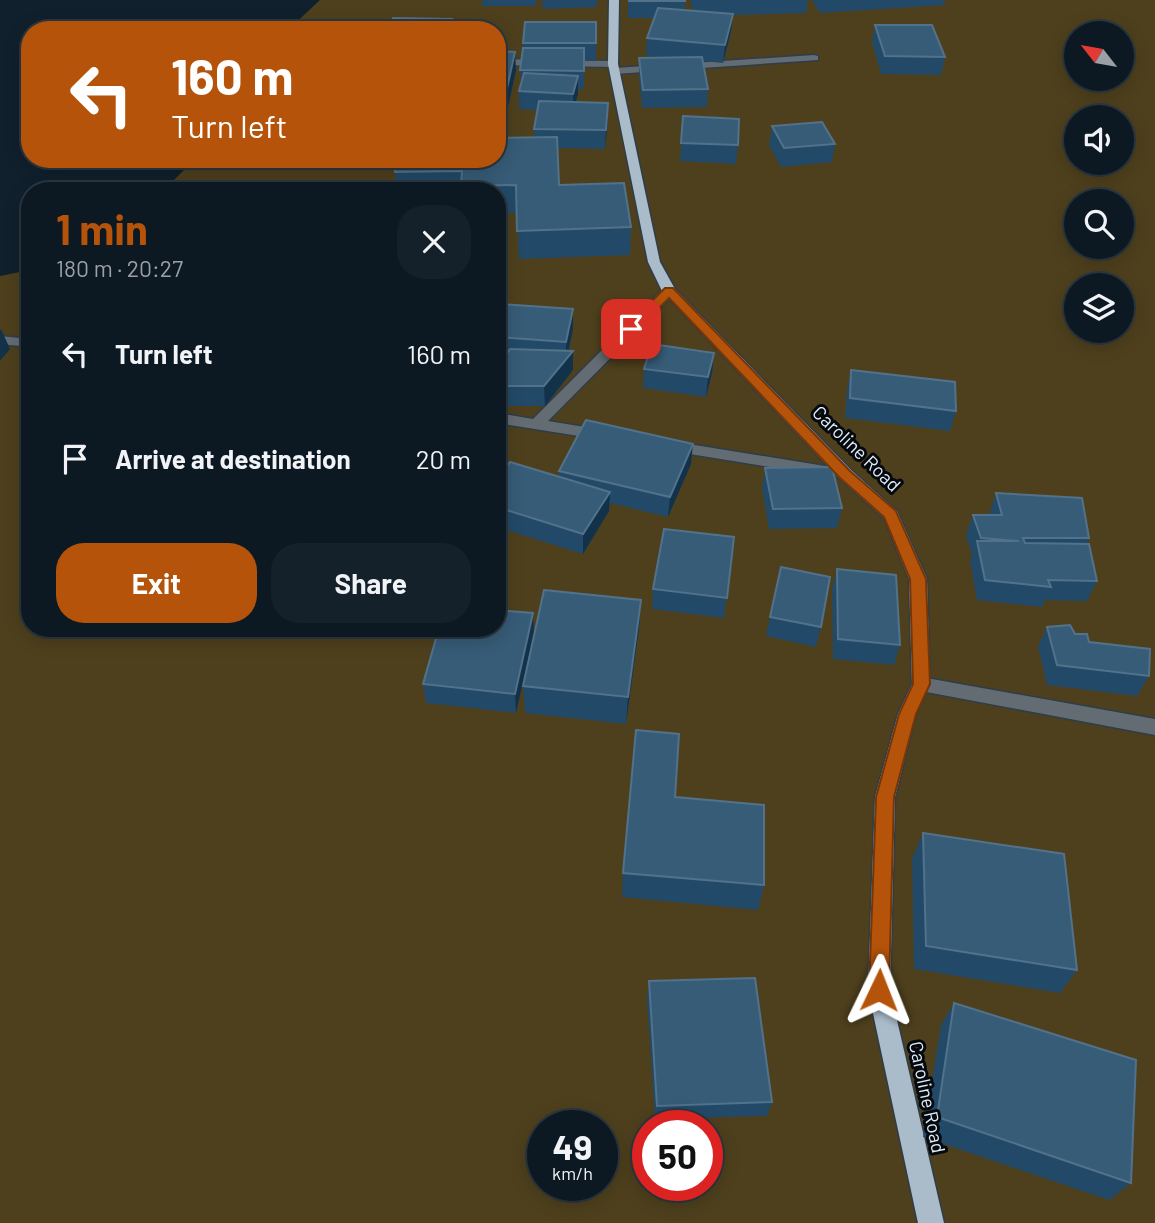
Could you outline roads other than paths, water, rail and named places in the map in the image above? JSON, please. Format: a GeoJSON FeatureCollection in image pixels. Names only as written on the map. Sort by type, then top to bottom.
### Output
{"type":"FeatureCollection","features":[{"type":"Feature","properties":{"kind":"main road","name":"Caroline Road"},"geometry":{"type":"LineString","coordinates":[[614,0],[614,67],[654,262],[669,291],[845,474],[891,515],[918,579],[921,684],[907,714],[885,797],[879,990],[931,1223]]}},
{"type":"Feature","properties":{"kind":"street"},"geometry":{"type":"LineString","coordinates":[[506,62],[614,67],[814,58]]}},
{"type":"Feature","properties":{"kind":"street"},"geometry":{"type":"LineString","coordinates":[[537,424],[669,291]]}},
{"type":"Feature","properties":{"kind":"street"},"geometry":{"type":"LineString","coordinates":[[0,340],[21,342]]}},
{"type":"Feature","properties":{"kind":"street"},"geometry":{"type":"LineString","coordinates":[[506,419],[617,437]]}},
{"type":"Feature","properties":{"kind":"street"},"geometry":{"type":"LineString","coordinates":[[657,444],[845,474]]}},
{"type":"Feature","properties":{"kind":"street"},"geometry":{"type":"LineString","coordinates":[[921,684],[1155,727]]}}]}
